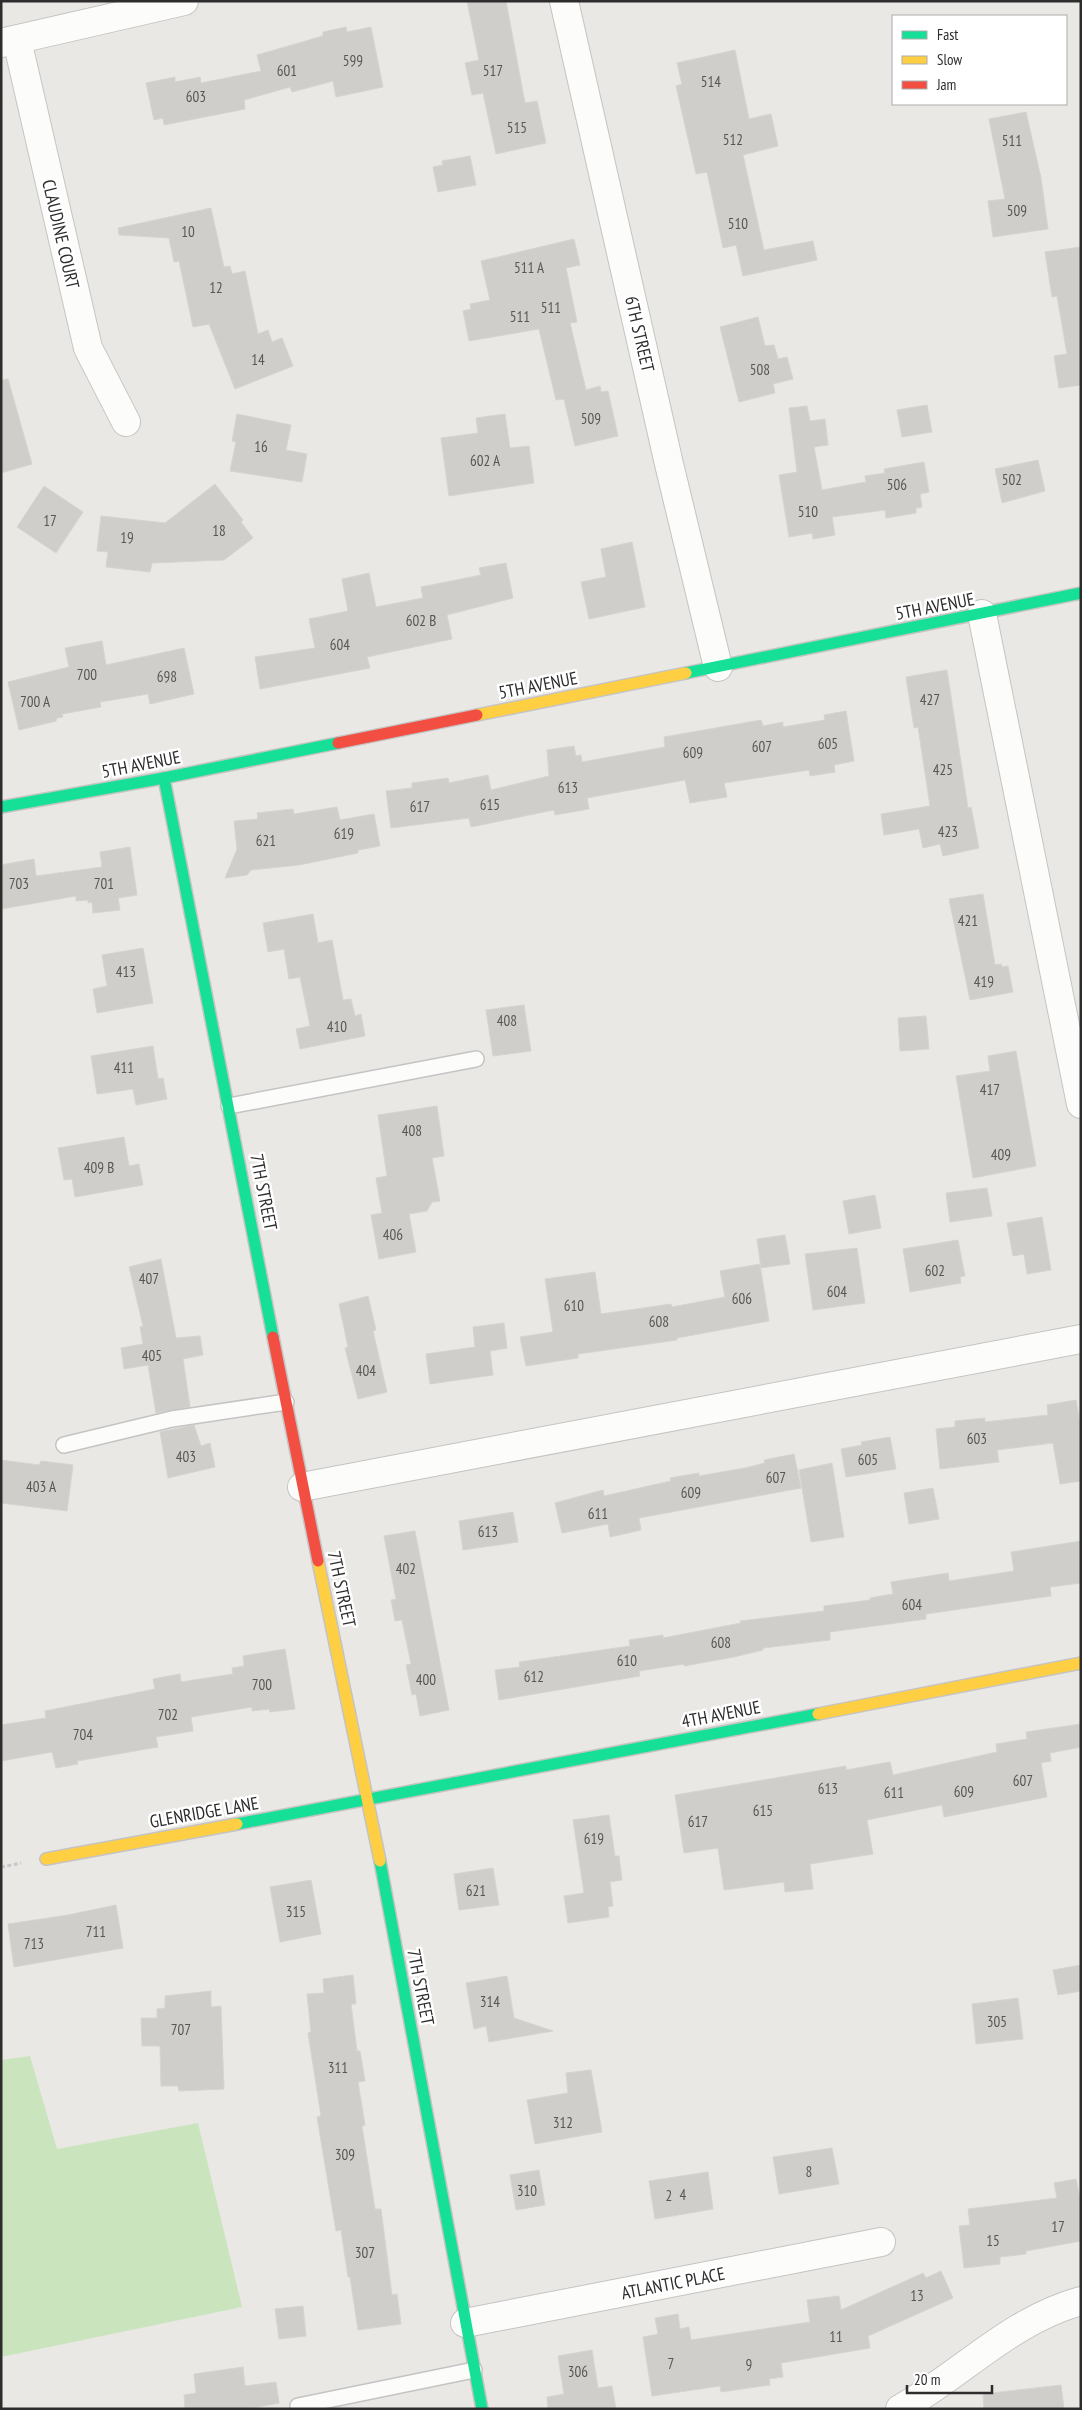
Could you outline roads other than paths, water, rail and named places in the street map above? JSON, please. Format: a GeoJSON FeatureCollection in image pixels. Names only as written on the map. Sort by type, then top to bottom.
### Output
{"type":"FeatureCollection","features":[{"type":"Feature","properties":{"kind":"street"},"geometry":{"type":"LineString","coordinates":[[9,42],[184,1]]}},
{"type":"Feature","properties":{"kind":"street","name":"6TH STREET"},"geometry":{"type":"LineString","coordinates":[[564,1],[669,464],[718,666]]}},
{"type":"Feature","properties":{"kind":"street","name":"CLAUDINE COURT"},"geometry":{"type":"LineString","coordinates":[[9,42],[88,348],[126,422]]}},
{"type":"Feature","properties":{"kind":"street","name":"5TH AVENUE"},"geometry":{"type":"LineString","coordinates":[[1,807],[164,778],[1081,594]]}},
{"type":"Feature","properties":{"kind":"street"},"geometry":{"type":"LineString","coordinates":[[982,614],[1081,1104]]}},
{"type":"Feature","properties":{"kind":"street","name":"7TH STREET"},"geometry":{"type":"LineString","coordinates":[[164,778],[302,1487],[368,1800],[482,2409]]}},
{"type":"Feature","properties":{"kind":"street"},"geometry":{"type":"LineString","coordinates":[[302,1487],[1081,1339]]}},
{"type":"Feature","properties":{"kind":"street","name":"4TH AVENUE"},"geometry":{"type":"LineString","coordinates":[[368,1800],[1081,1663]]}},
{"type":"Feature","properties":{"kind":"street","name":"GLENRIDGE LANE"},"geometry":{"type":"LineString","coordinates":[[46,1859],[368,1800]]}},
{"type":"Feature","properties":{"kind":"street","name":"ATLANTIC PLACE"},"geometry":{"type":"LineString","coordinates":[[466,2323],[881,2242]]}},
{"type":"Feature","properties":{"kind":"street"},"geometry":{"type":"LineString","coordinates":[[900,2409],[1017,2328],[1058,2307],[1081,2301]]}},
{"type":"Feature","properties":{"kind":"lane"},"geometry":{"type":"LineString","coordinates":[[229,1106],[476,1059]]}},
{"type":"Feature","properties":{"kind":"lane"},"geometry":{"type":"LineString","coordinates":[[64,1445],[172,1420],[286,1402]]}},
{"type":"Feature","properties":{"kind":"lane"},"geometry":{"type":"LineString","coordinates":[[298,2406],[474,2370]]}}]}
